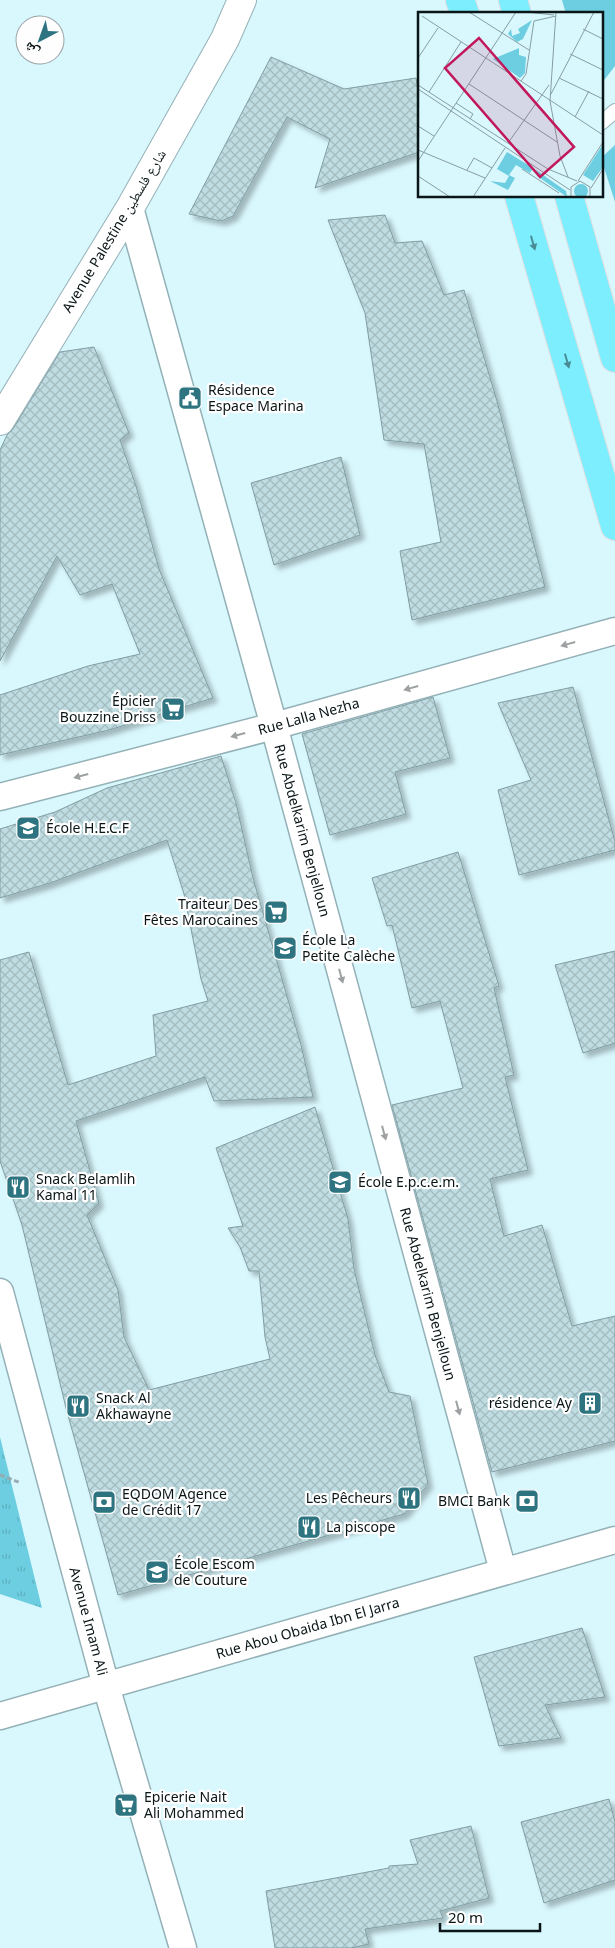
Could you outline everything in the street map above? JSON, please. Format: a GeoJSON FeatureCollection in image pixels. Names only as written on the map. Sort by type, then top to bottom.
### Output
{"type":"FeatureCollection","features":[{"type":"Feature","properties":{"kind":"main road"},"geometry":{"type":"LineString","coordinates":[[460,0],[465,12]]}},
{"type":"Feature","properties":{"kind":"main road"},"geometry":{"type":"LineString","coordinates":[[520,198],[615,526]]}},
{"type":"Feature","properties":{"kind":"main road"},"geometry":{"type":"LineString","coordinates":[[570,198],[615,358]]}},
{"type":"Feature","properties":{"kind":"street","name":"Avenue Palestine شارع فلسطين"},"geometry":{"type":"LineString","coordinates":[[0,421],[130,208],[224,39],[242,0]]}},
{"type":"Feature","properties":{"kind":"street","name":"Avenue Palestine شارع فلسطين"},"geometry":{"type":"LineString","coordinates":[[224,39],[256,0]]}},
{"type":"Feature","properties":{"kind":"street","name":"Rue Abdelkarim Benjelloun"},"geometry":{"type":"LineString","coordinates":[[130,208],[274,726],[503,1571]]}},
{"type":"Feature","properties":{"kind":"street","name":"Rue Lalla Nezha"},"geometry":{"type":"LineString","coordinates":[[0,797],[274,726],[615,631]]}},
{"type":"Feature","properties":{"kind":"street","name":"Avenue Imam Ali"},"geometry":{"type":"LineString","coordinates":[[0,1292],[106,1686],[183,1948]]}},
{"type":"Feature","properties":{"kind":"street","name":"Rue Abou Obaida Ibn El Jarra"},"geometry":{"type":"LineString","coordinates":[[0,1716],[615,1540]]}},
{"type":"Feature","properties":{"kind":"lane"},"geometry":{"type":"LineString","coordinates":[[602,122],[615,111]]}},
{"type":"Feature","properties":{"kind":"green space"},"geometry":{"type":"Polygon","coordinates":[[[562,0],[615,0],[615,66],[602,83],[602,12],[565,12],[562,0]]]}},
{"type":"Feature","properties":{"kind":"green space"},"geometry":{"type":"Polygon","coordinates":[[[615,145],[615,202],[602,161],[602,157],[615,145]]]}},
{"type":"Feature","properties":{"kind":"green space"},"geometry":{"type":"Polygon","coordinates":[[[0,1437],[42,1608],[0,1594],[0,1437]]]}},
{"type":"Feature","properties":{"kind":"building"},"geometry":{"type":"Polygon","coordinates":[[[271,57],[344,89],[416,78],[418,91],[418,152],[315,188],[330,139],[287,117],[233,216],[221,221],[189,214],[271,57]]]}},
{"type":"Feature","properties":{"kind":"building"},"geometry":{"type":"Polygon","coordinates":[[[385,215],[395,243],[422,241],[444,295],[464,290],[497,401],[545,587],[412,620],[400,551],[441,542],[424,444],[384,440],[365,313],[328,220],[385,215]]]}},
{"type":"Feature","properties":{"kind":"building"},"geometry":{"type":"Polygon","coordinates":[[[94,347],[129,433],[120,440],[136,486],[159,569],[213,698],[109,730],[0,755],[0,695],[88,666],[140,654],[112,584],[80,595],[57,556],[0,661],[0,450],[7,435],[13,429],[60,352],[94,347]]]}},
{"type":"Feature","properties":{"kind":"building"},"geometry":{"type":"Polygon","coordinates":[[[341,457],[360,535],[274,565],[251,483],[341,457]]]}},
{"type":"Feature","properties":{"kind":"building"},"geometry":{"type":"Polygon","coordinates":[[[573,687],[615,842],[615,850],[519,875],[498,790],[531,780],[498,703],[573,687]]]}},
{"type":"Feature","properties":{"kind":"building"},"geometry":{"type":"Polygon","coordinates":[[[433,697],[450,758],[395,772],[406,814],[330,835],[302,734],[433,697]]]}},
{"type":"Feature","properties":{"kind":"building"},"geometry":{"type":"Polygon","coordinates":[[[221,756],[236,803],[253,878],[301,1045],[313,1097],[214,1101],[205,1077],[76,1121],[99,1203],[87,1215],[118,1290],[124,1337],[149,1390],[270,1359],[265,1337],[259,1271],[249,1271],[240,1247],[228,1228],[243,1226],[216,1148],[315,1107],[348,1219],[354,1269],[375,1355],[389,1392],[410,1396],[428,1484],[404,1514],[118,1595],[66,1408],[22,1225],[0,1161],[0,960],[29,952],[68,1085],[156,1056],[153,1015],[208,1001],[201,979],[184,894],[167,840],[50,883],[0,898],[0,829],[55,812],[107,788],[221,756]]]}},
{"type":"Feature","properties":{"kind":"building"},"geometry":{"type":"Polygon","coordinates":[[[458,852],[499,986],[494,988],[514,1075],[505,1077],[528,1170],[490,1179],[504,1236],[542,1225],[572,1326],[615,1316],[615,1441],[492,1472],[392,1105],[463,1088],[440,1001],[412,1008],[392,925],[387,926],[372,878],[458,852]]]}},
{"type":"Feature","properties":{"kind":"building"},"geometry":{"type":"Polygon","coordinates":[[[615,951],[615,1043],[583,1053],[555,965],[615,951]]]}},
{"type":"Feature","properties":{"kind":"building"},"geometry":{"type":"Polygon","coordinates":[[[582,1628],[605,1697],[545,1705],[561,1738],[499,1746],[474,1657],[582,1628]]]}},
{"type":"Feature","properties":{"kind":"building"},"geometry":{"type":"Polygon","coordinates":[[[609,1799],[615,1822],[615,1880],[544,1903],[521,1822],[609,1799]]]}},
{"type":"Feature","properties":{"kind":"building"},"geometry":{"type":"Polygon","coordinates":[[[471,1826],[489,1898],[440,1911],[443,1918],[365,1929],[369,1944],[351,1948],[275,1948],[266,1891],[389,1868],[389,1866],[418,1864],[410,1840],[471,1826]]]}},
{"type":"Feature","properties":{"kind":"place","name":"Résidence Espace Marina"},"geometry":{"type":"Point","coordinates":[190,398]}},
{"type":"Feature","properties":{"kind":"place","name":"Épicier Bouzzine Driss"},"geometry":{"type":"Point","coordinates":[173,709]}},
{"type":"Feature","properties":{"kind":"place","name":"École H.E.C.F"},"geometry":{"type":"Point","coordinates":[28,828]}},
{"type":"Feature","properties":{"kind":"place","name":"Traiteur Des Fêtes Marocaines"},"geometry":{"type":"Point","coordinates":[276,912]}},
{"type":"Feature","properties":{"kind":"place","name":"École La Petite Calèche"},"geometry":{"type":"Point","coordinates":[285,948]}},
{"type":"Feature","properties":{"kind":"place","name":"École E.p.c.e.m."},"geometry":{"type":"Point","coordinates":[340,1182]}},
{"type":"Feature","properties":{"kind":"place","name":"Snack Belamlih Kamal 11"},"geometry":{"type":"Point","coordinates":[18,1187]}},
{"type":"Feature","properties":{"kind":"place","name":"résidence Ay"},"geometry":{"type":"Point","coordinates":[590,1403]}},
{"type":"Feature","properties":{"kind":"place","name":"Snack Al Akhawayne"},"geometry":{"type":"Point","coordinates":[78,1406]}},
{"type":"Feature","properties":{"kind":"place","name":"Les Pêcheurs"},"geometry":{"type":"Point","coordinates":[409,1498]}},
{"type":"Feature","properties":{"kind":"place","name":"BMCI Bank"},"geometry":{"type":"Point","coordinates":[527,1501]}},
{"type":"Feature","properties":{"kind":"place","name":"EQDOM Agence de Crédit 17"},"geometry":{"type":"Point","coordinates":[104,1502]}},
{"type":"Feature","properties":{"kind":"place","name":"La piscope"},"geometry":{"type":"Point","coordinates":[309,1527]}},
{"type":"Feature","properties":{"kind":"place","name":"École Escom de Couture"},"geometry":{"type":"Point","coordinates":[157,1572]}},
{"type":"Feature","properties":{"kind":"place","name":"Epicerie Nait Ali Mohammed"},"geometry":{"type":"Point","coordinates":[126,1805]}}]}
